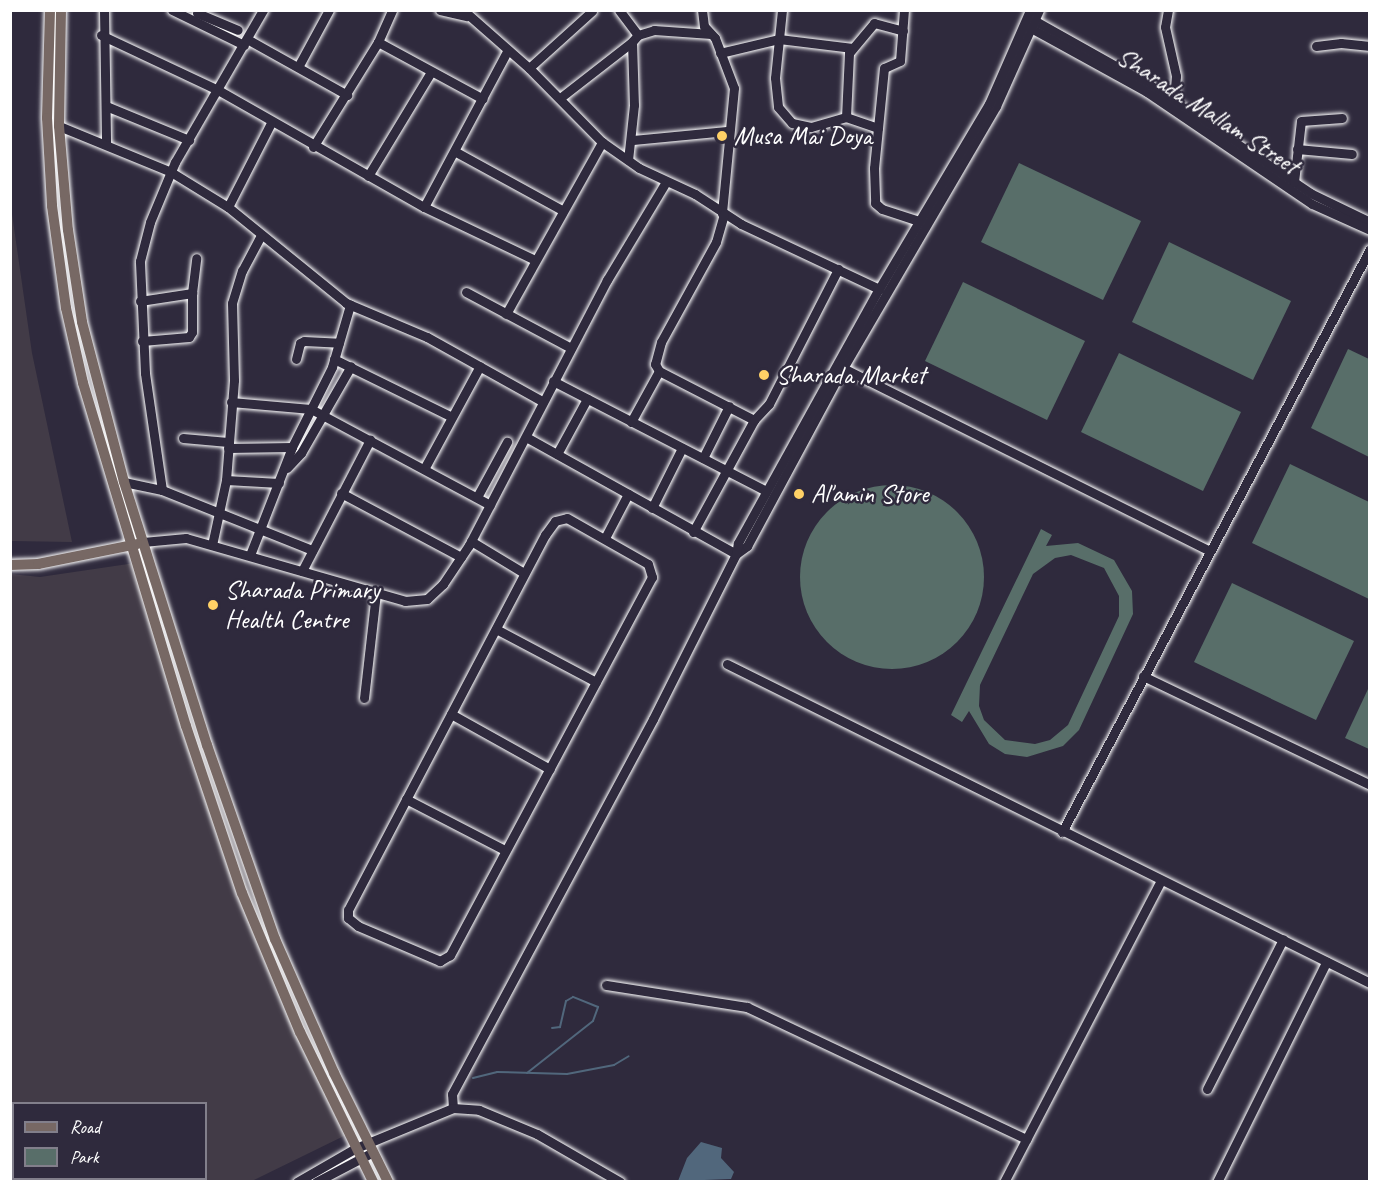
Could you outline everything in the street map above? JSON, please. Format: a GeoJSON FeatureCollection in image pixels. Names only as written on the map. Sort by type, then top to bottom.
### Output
{"type":"FeatureCollection","features":[{"type":"Feature","properties":{"kind":"main road"},"geometry":{"type":"LineString","coordinates":[[50,10],[48,147],[60,272],[83,383],[259,896],[292,980],[388,1182]]}},
{"type":"Feature","properties":{"kind":"main road"},"geometry":{"type":"LineString","coordinates":[[61,10],[59,126],[68,230],[82,322],[186,726],[242,893],[300,1032],[374,1182]]}},
{"type":"Feature","properties":{"kind":"main road"},"geometry":{"type":"LineString","coordinates":[[10,565],[38,564],[138,544]]}},
{"type":"Feature","properties":{"kind":"street"},"geometry":{"type":"LineString","coordinates":[[104,10],[101,35],[106,144]]}},
{"type":"Feature","properties":{"kind":"street"},"geometry":{"type":"LineString","coordinates":[[172,10],[298,67],[347,95]]}},
{"type":"Feature","properties":{"kind":"street"},"geometry":{"type":"LineString","coordinates":[[162,489],[142,341],[141,254],[171,172],[262,10]]}},
{"type":"Feature","properties":{"kind":"street"},"geometry":{"type":"LineString","coordinates":[[298,67],[329,10]]}},
{"type":"Feature","properties":{"kind":"street"},"geometry":{"type":"LineString","coordinates":[[313,147],[378,42],[392,10]]}},
{"type":"Feature","properties":{"kind":"street"},"geometry":{"type":"LineString","coordinates":[[440,10],[467,16],[529,68],[602,142],[628,160],[666,182],[695,194],[723,214],[879,289]]}},
{"type":"Feature","properties":{"kind":"street"},"geometry":{"type":"LineString","coordinates":[[467,16],[477,10]]}},
{"type":"Feature","properties":{"kind":"street"},"geometry":{"type":"LineString","coordinates":[[619,10],[635,38],[633,140],[628,160]]}},
{"type":"Feature","properties":{"kind":"street"},"geometry":{"type":"LineString","coordinates":[[631,422],[659,371],[656,359],[661,342],[716,242],[723,214],[728,178],[727,131],[734,106],[734,88],[702,10]]}},
{"type":"Feature","properties":{"kind":"street"},"geometry":{"type":"LineString","coordinates":[[782,10],[775,88],[781,113],[792,123],[811,127],[846,117],[878,128]]}},
{"type":"Feature","properties":{"kind":"street"},"geometry":{"type":"LineString","coordinates":[[904,10],[900,61],[884,68],[878,128],[876,205],[920,220]]}},
{"type":"Feature","properties":{"kind":"street"},"geometry":{"type":"LineString","coordinates":[[297,1182],[355,1145],[370,1148],[452,1101],[648,729],[736,554],[738,543],[879,289],[988,104],[1030,20],[1039,10]]}},
{"type":"Feature","properties":{"kind":"street"},"geometry":{"type":"LineString","coordinates":[[1168,10],[1165,27],[1176,76],[1174,101]]}},
{"type":"Feature","properties":{"kind":"street"},"geometry":{"type":"LineString","coordinates":[[197,11],[238,30]]}},
{"type":"Feature","properties":{"kind":"street"},"geometry":{"type":"LineString","coordinates":[[529,68],[592,11]]}},
{"type":"Feature","properties":{"kind":"street"},"geometry":{"type":"LineString","coordinates":[[736,554],[747,546],[843,368],[996,106],[1030,20]]}},
{"type":"Feature","properties":{"kind":"street","name":"Sharada Mallam Street"},"geometry":{"type":"LineString","coordinates":[[1030,20],[1174,101],[1294,182],[1370,222]]}},
{"type":"Feature","properties":{"kind":"street","name":"Sharada Mallam Street"},"geometry":{"type":"LineString","coordinates":[[1030,20],[1147,92],[1312,204],[1370,230]]}},
{"type":"Feature","properties":{"kind":"street"},"geometry":{"type":"LineString","coordinates":[[846,117],[852,48],[874,23],[903,31]]}},
{"type":"Feature","properties":{"kind":"street"},"geometry":{"type":"LineString","coordinates":[[560,98],[584,84],[635,38],[654,30],[711,34]]}},
{"type":"Feature","properties":{"kind":"street"},"geometry":{"type":"LineString","coordinates":[[101,35],[218,90],[313,147],[424,207],[535,260]]}},
{"type":"Feature","properties":{"kind":"street"},"geometry":{"type":"LineString","coordinates":[[720,53],[779,39],[852,48]]}},
{"type":"Feature","properties":{"kind":"street"},"geometry":{"type":"LineString","coordinates":[[378,42],[483,99]]}},
{"type":"Feature","properties":{"kind":"street"},"geometry":{"type":"LineString","coordinates":[[1316,46],[1341,43],[1370,46]]}},
{"type":"Feature","properties":{"kind":"street"},"geometry":{"type":"LineString","coordinates":[[424,207],[456,152],[508,50]]}},
{"type":"Feature","properties":{"kind":"street"},"geometry":{"type":"LineString","coordinates":[[368,176],[430,72]]}},
{"type":"Feature","properties":{"kind":"street"},"geometry":{"type":"LineString","coordinates":[[106,105],[189,140]]}},
{"type":"Feature","properties":{"kind":"street"},"geometry":{"type":"LineString","coordinates":[[1294,182],[1301,121],[1341,118]]}},
{"type":"Feature","properties":{"kind":"street"},"geometry":{"type":"LineString","coordinates":[[228,207],[271,123]]}},
{"type":"Feature","properties":{"kind":"street"},"geometry":{"type":"LineString","coordinates":[[59,126],[171,172],[228,207],[261,236],[350,305],[427,337],[542,401]]}},
{"type":"Feature","properties":{"kind":"street"},"geometry":{"type":"LineString","coordinates":[[633,140],[727,131]]}},
{"type":"Feature","properties":{"kind":"street"},"geometry":{"type":"LineString","coordinates":[[506,314],[602,142]]}},
{"type":"Feature","properties":{"kind":"street"},"geometry":{"type":"LineString","coordinates":[[1297,149],[1352,154]]}},
{"type":"Feature","properties":{"kind":"street"},"geometry":{"type":"LineString","coordinates":[[456,152],[562,210]]}},
{"type":"Feature","properties":{"kind":"street"},"geometry":{"type":"LineString","coordinates":[[138,544],[181,538],[250,555],[405,601],[427,599],[471,541],[526,437],[542,401],[666,182]]}},
{"type":"Feature","properties":{"kind":"street"},"geometry":{"type":"LineString","coordinates":[[212,545],[226,480],[231,402],[232,303],[242,272],[261,236]]}},
{"type":"Feature","properties":{"kind":"street"},"geometry":{"type":"LineString","coordinates":[[1062,832],[1370,249]]}},
{"type":"Feature","properties":{"kind":"street"},"geometry":{"type":"LineString","coordinates":[[142,341],[189,337],[192,332],[192,293],[196,258]]}},
{"type":"Feature","properties":{"kind":"street"},"geometry":{"type":"LineString","coordinates":[[693,532],[754,420],[769,404],[838,269]]}},
{"type":"Feature","properties":{"kind":"street"},"geometry":{"type":"LineString","coordinates":[[466,292],[571,348]]}},
{"type":"Feature","properties":{"kind":"street"},"geometry":{"type":"LineString","coordinates":[[140,301],[192,293]]}},
{"type":"Feature","properties":{"kind":"street"},"geometry":{"type":"LineString","coordinates":[[250,555],[292,447],[334,359],[350,305]]}},
{"type":"Feature","properties":{"kind":"street"},"geometry":{"type":"LineString","coordinates":[[296,358],[300,343],[304,341],[339,343]]}},
{"type":"Feature","properties":{"kind":"street"},"geometry":{"type":"LineString","coordinates":[[334,359],[452,417]]}},
{"type":"Feature","properties":{"kind":"street"},"geometry":{"type":"LineString","coordinates":[[284,471],[301,453],[351,366]]}},
{"type":"Feature","properties":{"kind":"street"},"geometry":{"type":"LineString","coordinates":[[424,469],[480,366]]}},
{"type":"Feature","properties":{"kind":"street"},"geometry":{"type":"LineString","coordinates":[[843,368],[1210,551]]}},
{"type":"Feature","properties":{"kind":"street"},"geometry":{"type":"LineString","coordinates":[[659,371],[754,420]]}},
{"type":"Feature","properties":{"kind":"street"},"geometry":{"type":"LineString","coordinates":[[553,381],[766,491]]}},
{"type":"Feature","properties":{"kind":"street"},"geometry":{"type":"LineString","coordinates":[[557,454],[587,399]]}},
{"type":"Feature","properties":{"kind":"street"},"geometry":{"type":"LineString","coordinates":[[231,402],[311,409],[490,505]]}},
{"type":"Feature","properties":{"kind":"street"},"geometry":{"type":"LineString","coordinates":[[703,458],[729,406]]}},
{"type":"Feature","properties":{"kind":"street"},"geometry":{"type":"LineString","coordinates":[[526,437],[736,554]]}},
{"type":"Feature","properties":{"kind":"street"},"geometry":{"type":"LineString","coordinates":[[183,438],[228,445],[292,447]]}},
{"type":"Feature","properties":{"kind":"street"},"geometry":{"type":"LineString","coordinates":[[302,571],[370,440]]}},
{"type":"Feature","properties":{"kind":"street"},"geometry":{"type":"LineString","coordinates":[[477,497],[507,442]]}},
{"type":"Feature","properties":{"kind":"street"},"geometry":{"type":"LineString","coordinates":[[652,508],[682,448]]}},
{"type":"Feature","properties":{"kind":"street"},"geometry":{"type":"LineString","coordinates":[[226,480],[279,483]]}},
{"type":"Feature","properties":{"kind":"street"},"geometry":{"type":"LineString","coordinates":[[124,482],[162,489],[312,550]]}},
{"type":"Feature","properties":{"kind":"street"},"geometry":{"type":"LineString","coordinates":[[341,493],[461,557]]}},
{"type":"Feature","properties":{"kind":"street"},"geometry":{"type":"LineString","coordinates":[[605,538],[628,494]]}},
{"type":"Feature","properties":{"kind":"street"},"geometry":{"type":"LineString","coordinates":[[567,518],[605,538],[648,564],[653,572],[445,961],[358,926],[348,918],[348,909],[545,535],[559,519],[567,518]]}},
{"type":"Feature","properties":{"kind":"street"},"geometry":{"type":"LineString","coordinates":[[471,541],[524,573]]}},
{"type":"Feature","properties":{"kind":"street"},"geometry":{"type":"LineString","coordinates":[[364,698],[376,593]]}},
{"type":"Feature","properties":{"kind":"street"},"geometry":{"type":"LineString","coordinates":[[496,629],[596,682]]}},
{"type":"Feature","properties":{"kind":"street"},"geometry":{"type":"LineString","coordinates":[[728,664],[1062,832],[1370,983]]}},
{"type":"Feature","properties":{"kind":"street"},"geometry":{"type":"LineString","coordinates":[[1143,676],[1370,785]]}},
{"type":"Feature","properties":{"kind":"street"},"geometry":{"type":"LineString","coordinates":[[451,714],[550,768]]}},
{"type":"Feature","properties":{"kind":"street"},"geometry":{"type":"LineString","coordinates":[[406,799],[505,850]]}},
{"type":"Feature","properties":{"kind":"street"},"geometry":{"type":"LineString","coordinates":[[1004,1182],[1161,880]]}},
{"type":"Feature","properties":{"kind":"street"},"geometry":{"type":"LineString","coordinates":[[1207,1089],[1282,939]]}},
{"type":"Feature","properties":{"kind":"street"},"geometry":{"type":"LineString","coordinates":[[1216,1182],[1326,962]]}},
{"type":"Feature","properties":{"kind":"street"},"geometry":{"type":"LineString","coordinates":[[606,986],[747,1006],[1026,1139]]}},
{"type":"Feature","properties":{"kind":"street"},"geometry":{"type":"LineString","coordinates":[[452,1101],[537,1134],[620,1182]]}},
{"type":"Feature","properties":{"kind":"street"},"geometry":{"type":"LineString","coordinates":[[316,1182],[355,1145]]}},
{"type":"Feature","properties":{"kind":"shaded area"},"geometry":{"type":"Polygon","coordinates":[[[10,200],[32,353],[72,542],[11,541],[10,200]]]}},
{"type":"Feature","properties":{"kind":"shaded area"},"geometry":{"type":"Polygon","coordinates":[[[135,563],[348,1134],[252,1181],[11,1182],[11,574],[40,577],[135,563]]]}},
{"type":"Feature","properties":{"kind":"green space"},"geometry":{"type":"Polygon","coordinates":[[[1019,163],[1141,221],[1103,300],[981,242],[1019,163]]]}},
{"type":"Feature","properties":{"kind":"green space"},"geometry":{"type":"Polygon","coordinates":[[[1169,242],[1291,301],[1253,380],[1132,322],[1169,242]]]}},
{"type":"Feature","properties":{"kind":"green space"},"geometry":{"type":"Polygon","coordinates":[[[963,282],[1085,341],[1047,420],[925,361],[963,282]]]}},
{"type":"Feature","properties":{"kind":"green space"},"geometry":{"type":"Polygon","coordinates":[[[1348,349],[1369,359],[1369,457],[1311,428],[1348,349]]]}},
{"type":"Feature","properties":{"kind":"green space"},"geometry":{"type":"Polygon","coordinates":[[[1119,353],[1241,412],[1203,491],[1081,432],[1119,353]]]}},
{"type":"Feature","properties":{"kind":"green space"},"geometry":{"type":"Polygon","coordinates":[[[1290,464],[1369,502],[1369,599],[1252,543],[1290,464]]]}},
{"type":"Feature","properties":{"kind":"green space"},"geometry":{"type":"Polygon","coordinates":[[[892,485],[927,492],[957,512],[977,542],[984,577],[977,612],[957,642],[927,662],[892,669],[857,662],[827,642],[807,612],[800,577],[807,542],[827,512],[857,492],[892,485]]]}},
{"type":"Feature","properties":{"kind":"green space"},"geometry":{"type":"Polygon","coordinates":[[[1041,529],[1052,535],[1046,546],[1078,543],[1114,560],[1132,591],[1133,614],[1079,730],[1063,746],[1027,757],[1005,754],[989,744],[969,711],[962,722],[951,715],[1041,529]],[[1071,555],[1055,558],[1033,574],[980,685],[979,706],[984,720],[1005,740],[1035,744],[1050,740],[1068,725],[1119,616],[1119,596],[1104,568],[1071,555]]]}},
{"type":"Feature","properties":{"kind":"green space"},"geometry":{"type":"Polygon","coordinates":[[[1232,583],[1354,641],[1316,720],[1194,662],[1232,583]]]}},
{"type":"Feature","properties":{"kind":"green space"},"geometry":{"type":"Polygon","coordinates":[[[1369,687],[1370,749],[1345,738],[1369,687]]]}},
{"type":"Feature","properties":{"kind":"water"},"geometry":{"type":"Polygon","coordinates":[[[701,1142],[722,1148],[721,1158],[734,1172],[731,1179],[678,1181],[687,1158],[701,1142]]]}},
{"type":"Feature","properties":{"kind":"waterway"},"geometry":{"type":"LineString","coordinates":[[527,1073],[593,1021],[598,1007],[573,997],[566,1001],[560,1027],[552,1028]]}},
{"type":"Feature","properties":{"kind":"waterway"},"geometry":{"type":"LineString","coordinates":[[473,1078],[497,1072],[567,1074],[614,1065],[629,1056]]}},
{"type":"Feature","properties":{"kind":"place","name":"Musa Mai Doya"},"geometry":{"type":"Point","coordinates":[722,136]}},
{"type":"Feature","properties":{"kind":"place","name":"Sharada Market"},"geometry":{"type":"Point","coordinates":[764,375]}},
{"type":"Feature","properties":{"kind":"place","name":"Al'amin Store"},"geometry":{"type":"Point","coordinates":[799,494]}},
{"type":"Feature","properties":{"kind":"place","name":"Sharada Primary Health Centre"},"geometry":{"type":"Point","coordinates":[213,605]}}]}
